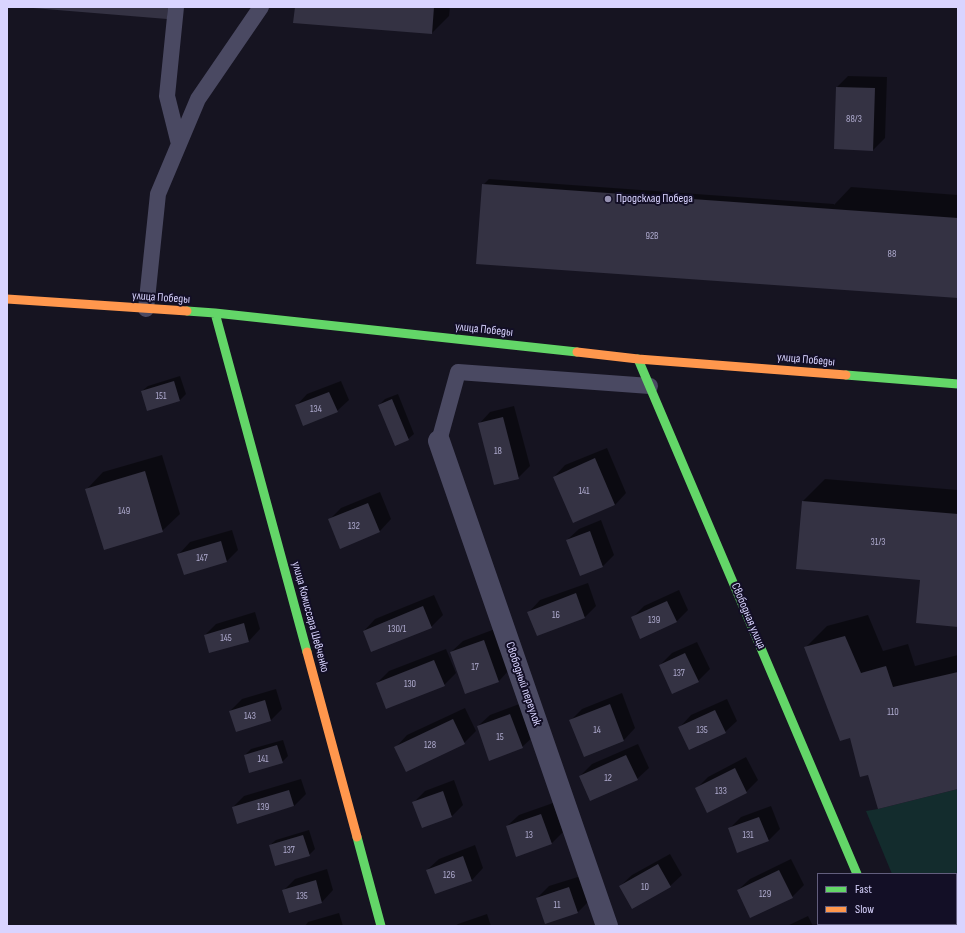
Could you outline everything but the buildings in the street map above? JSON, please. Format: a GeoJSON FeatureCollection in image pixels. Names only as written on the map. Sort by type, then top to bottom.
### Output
{"type":"FeatureCollection","features":[{"type":"Feature","properties":{"kind":"street","name":"улица Победы"},"geometry":{"type":"LineString","coordinates":[[7,299],[215,314],[638,359],[958,384]]}},
{"type":"Feature","properties":{"kind":"street","name":"улица Комиссара Шевченко"},"geometry":{"type":"LineString","coordinates":[[215,314],[381,926]]}},
{"type":"Feature","properties":{"kind":"street","name":"Свободная улица"},"geometry":{"type":"LineString","coordinates":[[638,359],[858,873]]}},
{"type":"Feature","properties":{"kind":"street","name":"Свободный переулок"},"geometry":{"type":"LineString","coordinates":[[439,441],[607,926]]}},
{"type":"Feature","properties":{"kind":"lane"},"geometry":{"type":"LineString","coordinates":[[176,7],[167,96],[179,144]]}},
{"type":"Feature","properties":{"kind":"lane"},"geometry":{"type":"LineString","coordinates":[[146,309],[158,194],[198,100],[261,7]]}},
{"type":"Feature","properties":{"kind":"lane"},"geometry":{"type":"LineString","coordinates":[[439,441],[458,372],[650,386]]}},
{"type":"Feature","properties":{"kind":"green space"},"geometry":{"type":"Polygon","coordinates":[[[958,789],[958,926],[914,926],[957,925],[957,873],[892,873],[866,811],[958,789]]]}},
{"type":"Feature","properties":{"kind":"traffic: fast"},"geometry":{"type":"LineString","coordinates":[[187,311],[577,352]]}},
{"type":"Feature","properties":{"kind":"traffic: fast"},"geometry":{"type":"LineString","coordinates":[[215,313],[307,652]]}},
{"type":"Feature","properties":{"kind":"traffic: fast"},"geometry":{"type":"LineString","coordinates":[[638,359],[857,873]]}},
{"type":"Feature","properties":{"kind":"traffic: fast"},"geometry":{"type":"LineString","coordinates":[[846,375],[958,384]]}},
{"type":"Feature","properties":{"kind":"traffic: fast"},"geometry":{"type":"LineString","coordinates":[[357,837],[381,926]]}},
{"type":"Feature","properties":{"kind":"traffic: slow"},"geometry":{"type":"LineString","coordinates":[[7,299],[187,311]]}},
{"type":"Feature","properties":{"kind":"traffic: slow"},"geometry":{"type":"LineString","coordinates":[[577,352],[638,359],[846,375]]}},
{"type":"Feature","properties":{"kind":"traffic: slow"},"geometry":{"type":"LineString","coordinates":[[307,652],[357,837]]}},
{"type":"Feature","properties":{"kind":"place","name":"Продсклад Победа"},"geometry":{"type":"Point","coordinates":[608,199]}}]}
